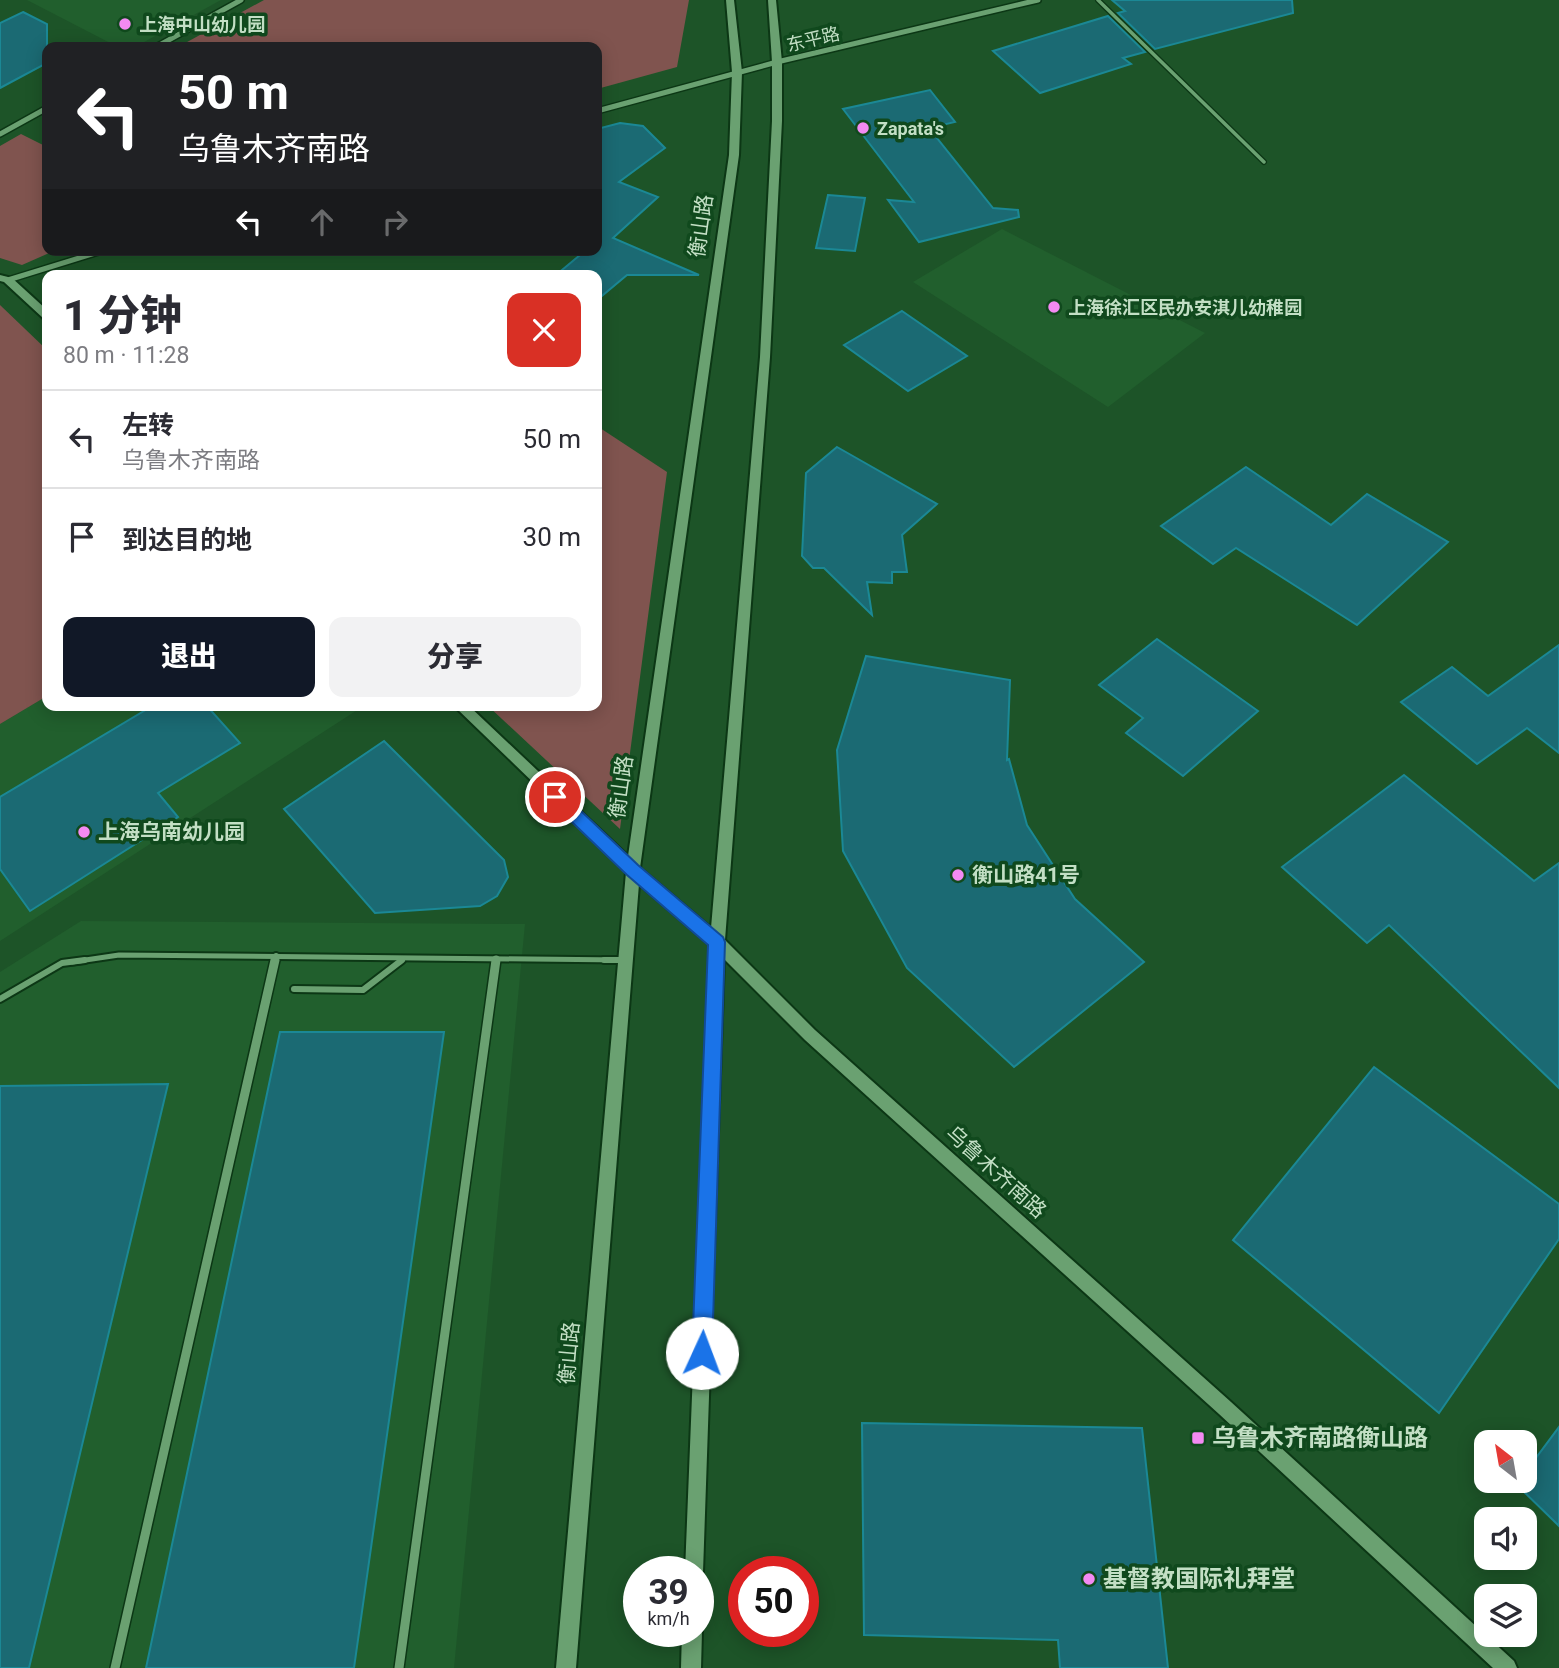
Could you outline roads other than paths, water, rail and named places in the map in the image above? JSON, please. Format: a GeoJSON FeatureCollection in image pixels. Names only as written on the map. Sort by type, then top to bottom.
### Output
{"type":"FeatureCollection","features":[{"type":"Feature","properties":{"kind":"main road","name":"衡山路"},"geometry":{"type":"LineString","coordinates":[[566,1668],[632,870],[734,155],[737,72],[730,0]]}},
{"type":"Feature","properties":{"kind":"main road"},"geometry":{"type":"LineString","coordinates":[[695,1556],[717,942],[765,357],[777,62],[772,0]]}},
{"type":"Feature","properties":{"kind":"main road"},"geometry":{"type":"LineString","coordinates":[[4,279],[42,312]]}},
{"type":"Feature","properties":{"kind":"main road","name":"乌鲁木齐南路"},"geometry":{"type":"LineString","coordinates":[[465,711],[632,870],[717,942],[810,1035],[1225,1408],[1507,1668]]}},
{"type":"Feature","properties":{"kind":"main road"},"geometry":{"type":"LineString","coordinates":[[691,1668],[692,1647]]}},
{"type":"Feature","properties":{"kind":"street"},"geometry":{"type":"LineString","coordinates":[[165,42],[242,0]]}},
{"type":"Feature","properties":{"kind":"street","name":"东平路"},"geometry":{"type":"LineString","coordinates":[[602,110],[737,72],[1038,0]]}},
{"type":"Feature","properties":{"kind":"street"},"geometry":{"type":"LineString","coordinates":[[0,134],[42,111]]}},
{"type":"Feature","properties":{"kind":"street"},"geometry":{"type":"LineString","coordinates":[[4,279],[84,256]]}},
{"type":"Feature","properties":{"kind":"street"},"geometry":{"type":"LineString","coordinates":[[115,1668],[275,956]]}},
{"type":"Feature","properties":{"kind":"street"},"geometry":{"type":"LineString","coordinates":[[400,1668],[496,959]]}},
{"type":"Feature","properties":{"kind":"lane"},"geometry":{"type":"LineString","coordinates":[[1098,0],[1264,162]]}},
{"type":"Feature","properties":{"kind":"lane"},"geometry":{"type":"LineString","coordinates":[[0,999],[62,962],[119,955],[625,960]]}},
{"type":"Feature","properties":{"kind":"lane"},"geometry":{"type":"LineString","coordinates":[[294,989],[363,990],[404,958]]}},
{"type":"Feature","properties":{"kind":"place","name":"上海中山幼儿园"},"geometry":{"type":"Point","coordinates":[125,24]}},
{"type":"Feature","properties":{"kind":"place","name":"Zapata's"},"geometry":{"type":"Point","coordinates":[863,128]}},
{"type":"Feature","properties":{"kind":"place","name":"上海徐汇区民办安淇儿幼稚园"},"geometry":{"type":"Point","coordinates":[1054,307]}},
{"type":"Feature","properties":{"kind":"place","name":"上海乌南幼儿园"},"geometry":{"type":"Point","coordinates":[84,832]}},
{"type":"Feature","properties":{"kind":"place","name":"衡山路41号"},"geometry":{"type":"Point","coordinates":[958,875]}},
{"type":"Feature","properties":{"kind":"place","name":"乌鲁木齐南路衡山路"},"geometry":{"type":"Point","coordinates":[1198,1438]}},
{"type":"Feature","properties":{"kind":"place","name":"基督教国际礼拜堂"},"geometry":{"type":"Point","coordinates":[1089,1579]}}]}
